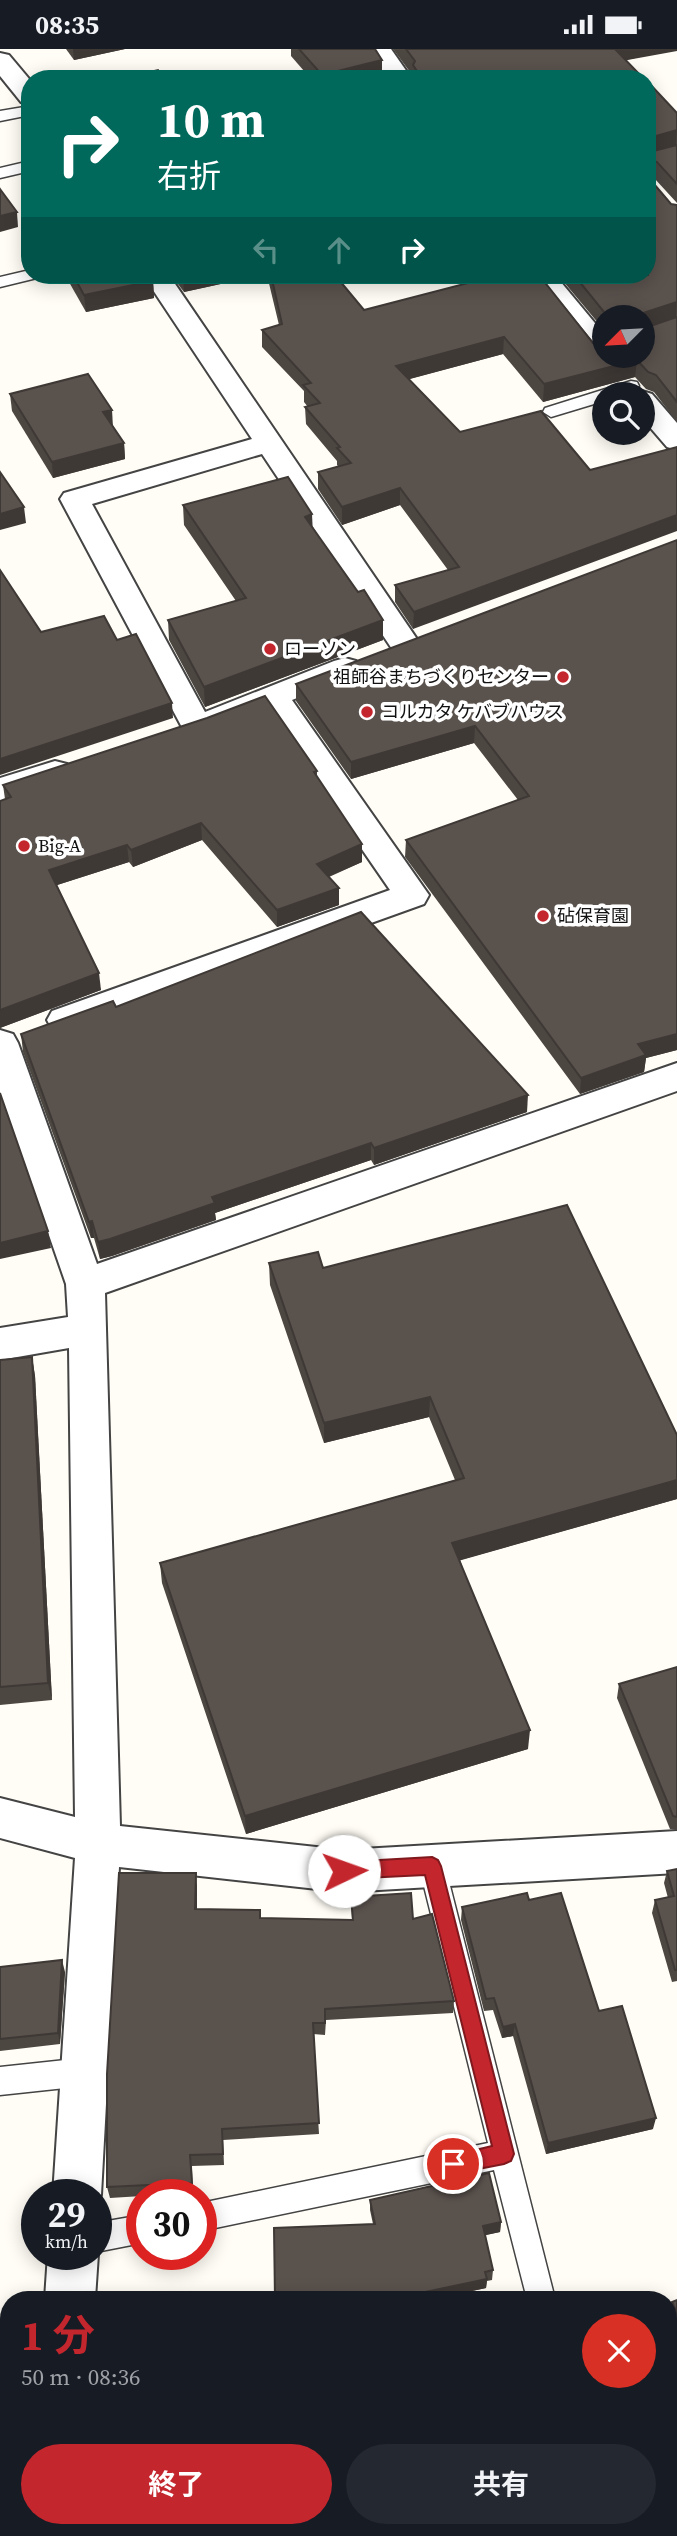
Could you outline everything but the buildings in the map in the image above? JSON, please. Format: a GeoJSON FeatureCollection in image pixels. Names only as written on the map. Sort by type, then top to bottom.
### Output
{"type":"FeatureCollection","features":[{"type":"Feature","properties":{"kind":"street"},"geometry":{"type":"LineString","coordinates":[[379,49],[394,70]]}},
{"type":"Feature","properties":{"kind":"street"},"geometry":{"type":"LineString","coordinates":[[0,60],[21,86]]}},
{"type":"Feature","properties":{"kind":"street"},"geometry":{"type":"LineString","coordinates":[[162,284],[270,443],[396,649],[183,729],[75,499],[270,443]]}},
{"type":"Feature","properties":{"kind":"street"},"geometry":{"type":"LineString","coordinates":[[548,284],[592,337]]}},
{"type":"Feature","properties":{"kind":"street"},"geometry":{"type":"LineString","coordinates":[[655,421],[677,441]]}},
{"type":"Feature","properties":{"kind":"street"},"geometry":{"type":"LineString","coordinates":[[77,2179],[98,1844],[88,1329],[85,1284],[16,1037],[412,895],[272,696]]}},
{"type":"Feature","properties":{"kind":"street"},"geometry":{"type":"LineString","coordinates":[[0,790],[78,764]]}},
{"type":"Feature","properties":{"kind":"street"},"geometry":{"type":"LineString","coordinates":[[85,1284],[677,1077]]}},
{"type":"Feature","properties":{"kind":"street"},"geometry":{"type":"LineString","coordinates":[[0,1344],[88,1329]]}},
{"type":"Feature","properties":{"kind":"street"},"geometry":{"type":"LineString","coordinates":[[0,1818],[98,1844],[344,1871],[677,1852]]}},
{"type":"Feature","properties":{"kind":"street"},"geometry":{"type":"LineString","coordinates":[[71,2291],[72,2270]]}},
{"type":"Feature","properties":{"kind":"lane"},"geometry":{"type":"LineString","coordinates":[[0,116],[21,112]]}},
{"type":"Feature","properties":{"kind":"lane"},"geometry":{"type":"LineString","coordinates":[[0,173],[21,168]]}},
{"type":"Feature","properties":{"kind":"lane"},"geometry":{"type":"LineString","coordinates":[[0,282],[21,277]]}},
{"type":"Feature","properties":{"kind":"lane"},"geometry":{"type":"LineString","coordinates":[[551,412],[592,402]]}},
{"type":"Feature","properties":{"kind":"lane"},"geometry":{"type":"LineString","coordinates":[[432,1866],[539,2291]]}},
{"type":"Feature","properties":{"kind":"lane"},"geometry":{"type":"LineString","coordinates":[[0,2081],[84,2072]]}},
{"type":"Feature","properties":{"kind":"lane"},"geometry":{"type":"LineString","coordinates":[[217,2214],[504,2154]]}},
{"type":"Feature","properties":{"kind":"place","name":"ローソン"},"geometry":{"type":"Point","coordinates":[270,649]}},
{"type":"Feature","properties":{"kind":"place","name":"祖師谷まちづくりセンター"},"geometry":{"type":"Point","coordinates":[563,677]}},
{"type":"Feature","properties":{"kind":"place","name":"コルカタ ケバブハウス"},"geometry":{"type":"Point","coordinates":[367,712]}},
{"type":"Feature","properties":{"kind":"place","name":"Big-A"},"geometry":{"type":"Point","coordinates":[24,846]}},
{"type":"Feature","properties":{"kind":"place","name":"砧保育園"},"geometry":{"type":"Point","coordinates":[543,916]}},
{"type":"Feature","properties":{"kind":"route"},"geometry":{"type":"LineString","coordinates":[[344,1871],[432,1866],[504,2154],[453,2164]]}}]}
